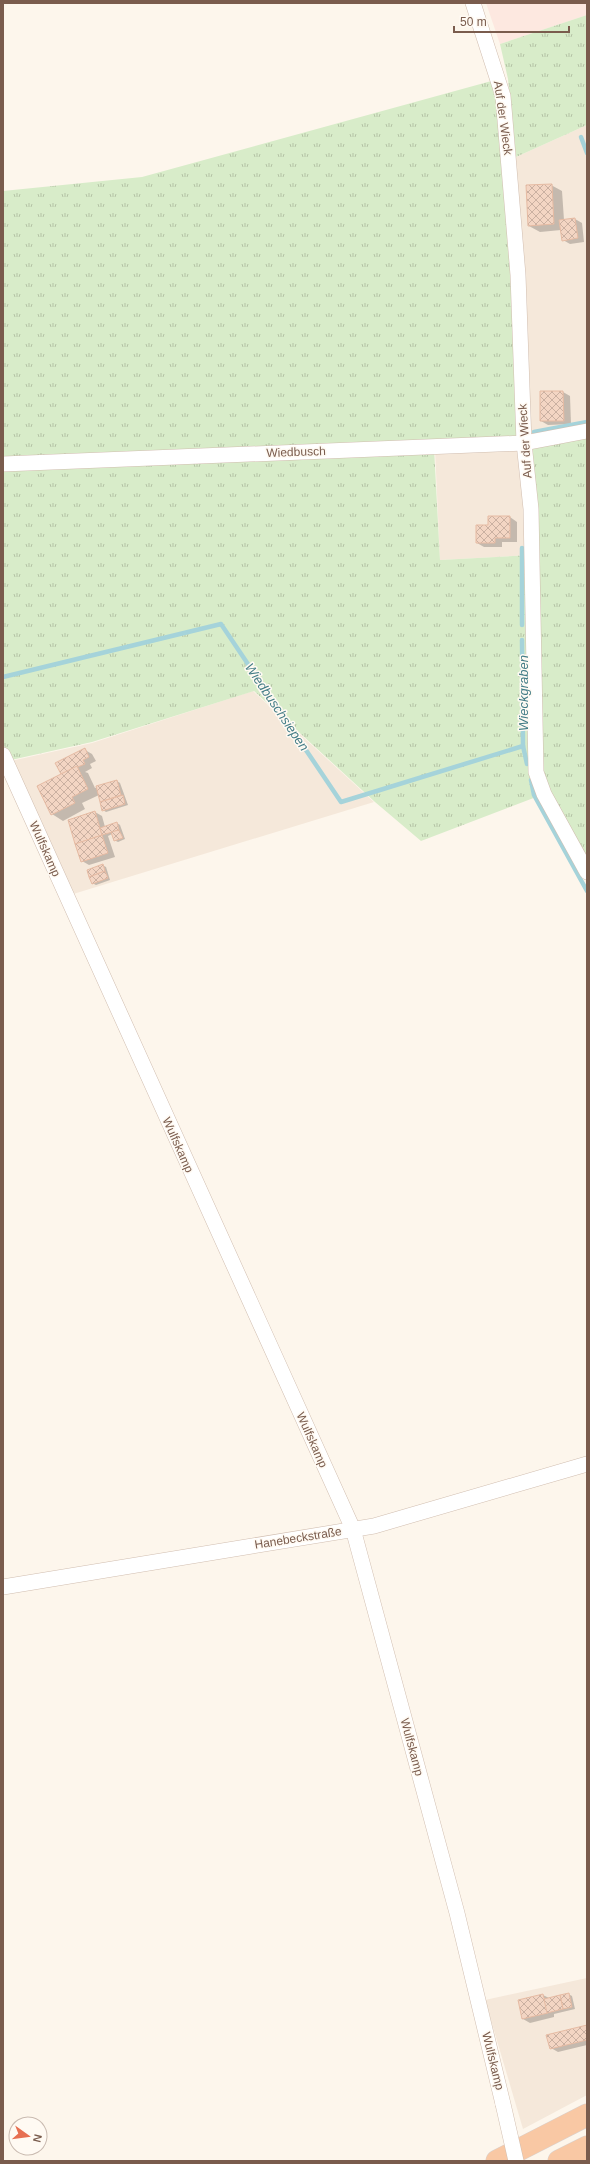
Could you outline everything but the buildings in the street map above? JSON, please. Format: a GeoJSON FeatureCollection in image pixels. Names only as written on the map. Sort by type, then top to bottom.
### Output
{"type":"FeatureCollection","features":[{"type":"Feature","properties":{"kind":"highway"},"geometry":{"type":"LineString","coordinates":[[497,2161],[587,2115]]}},
{"type":"Feature","properties":{"kind":"highway"},"geometry":{"type":"LineString","coordinates":[[559,2161],[587,2147]]}},
{"type":"Feature","properties":{"kind":"street","name":"Auf der Wieck"},"geometry":{"type":"LineString","coordinates":[[473,3],[503,96],[518,275],[524,443],[530,508],[536,772],[544,794],[587,872]]}},
{"type":"Feature","properties":{"kind":"street","name":"Wiedbusch"},"geometry":{"type":"LineString","coordinates":[[3,464],[524,443],[587,431]]}},
{"type":"Feature","properties":{"kind":"street","name":"Wulfskamp"},"geometry":{"type":"LineString","coordinates":[[3,755],[352,1529],[457,1913],[516,2161]]}},
{"type":"Feature","properties":{"kind":"street","name":"Hanebeckstraße"},"geometry":{"type":"LineString","coordinates":[[3,1587],[374,1526],[587,1464]]}},
{"type":"Feature","properties":{"kind":"shaded area"},"geometry":{"type":"Polygon","coordinates":[[[486,3],[587,3],[587,15],[500,44],[486,3]]]}},
{"type":"Feature","properties":{"kind":"shaded area"},"geometry":{"type":"Polygon","coordinates":[[[587,125],[587,431],[532,555],[440,560],[435,449],[518,275],[516,157],[587,125]]]}},
{"type":"Feature","properties":{"kind":"shaded area"},"geometry":{"type":"Polygon","coordinates":[[[253,691],[374,802],[70,895],[11,761],[92,743],[253,691]]]}},
{"type":"Feature","properties":{"kind":"shaded area"},"geometry":{"type":"Polygon","coordinates":[[[587,1978],[587,2095],[523,2129],[485,2000],[587,1978]]]}},
{"type":"Feature","properties":{"kind":"green space"},"geometry":{"type":"Polygon","coordinates":[[[587,15],[587,125],[516,157],[508,79],[500,44],[587,15]]]}},
{"type":"Feature","properties":{"kind":"green space"},"geometry":{"type":"Polygon","coordinates":[[[495,80],[524,442],[587,431],[587,872],[544,794],[421,841],[375,802],[254,691],[92,742],[11,760],[3,744],[3,191],[142,177],[495,80]],[[524,443],[434,448],[440,560],[532,555],[524,443]]]}},
{"type":"Feature","properties":{"kind":"waterway","name":"Wieckgraben"},"geometry":{"type":"LineString","coordinates":[[581,137],[587,153]]}},
{"type":"Feature","properties":{"kind":"waterway","name":"Wieckgraben"},"geometry":{"type":"LineString","coordinates":[[534,432],[587,422]]}},
{"type":"Feature","properties":{"kind":"waterway","name":"Wieckgraben"},"geometry":{"type":"LineString","coordinates":[[522,548],[522,625]]}},
{"type":"Feature","properties":{"kind":"waterway","name":"Wiedbuschsiepen"},"geometry":{"type":"LineString","coordinates":[[3,677],[221,624],[341,802],[523,746]]}},
{"type":"Feature","properties":{"kind":"waterway","name":"Wieckgraben"},"geometry":{"type":"LineString","coordinates":[[522,640],[523,746],[527,764]]}},
{"type":"Feature","properties":{"kind":"waterway","name":"Wiedbuschsiepen"},"geometry":{"type":"LineString","coordinates":[[531,780],[534,795],[587,891]]}}]}
